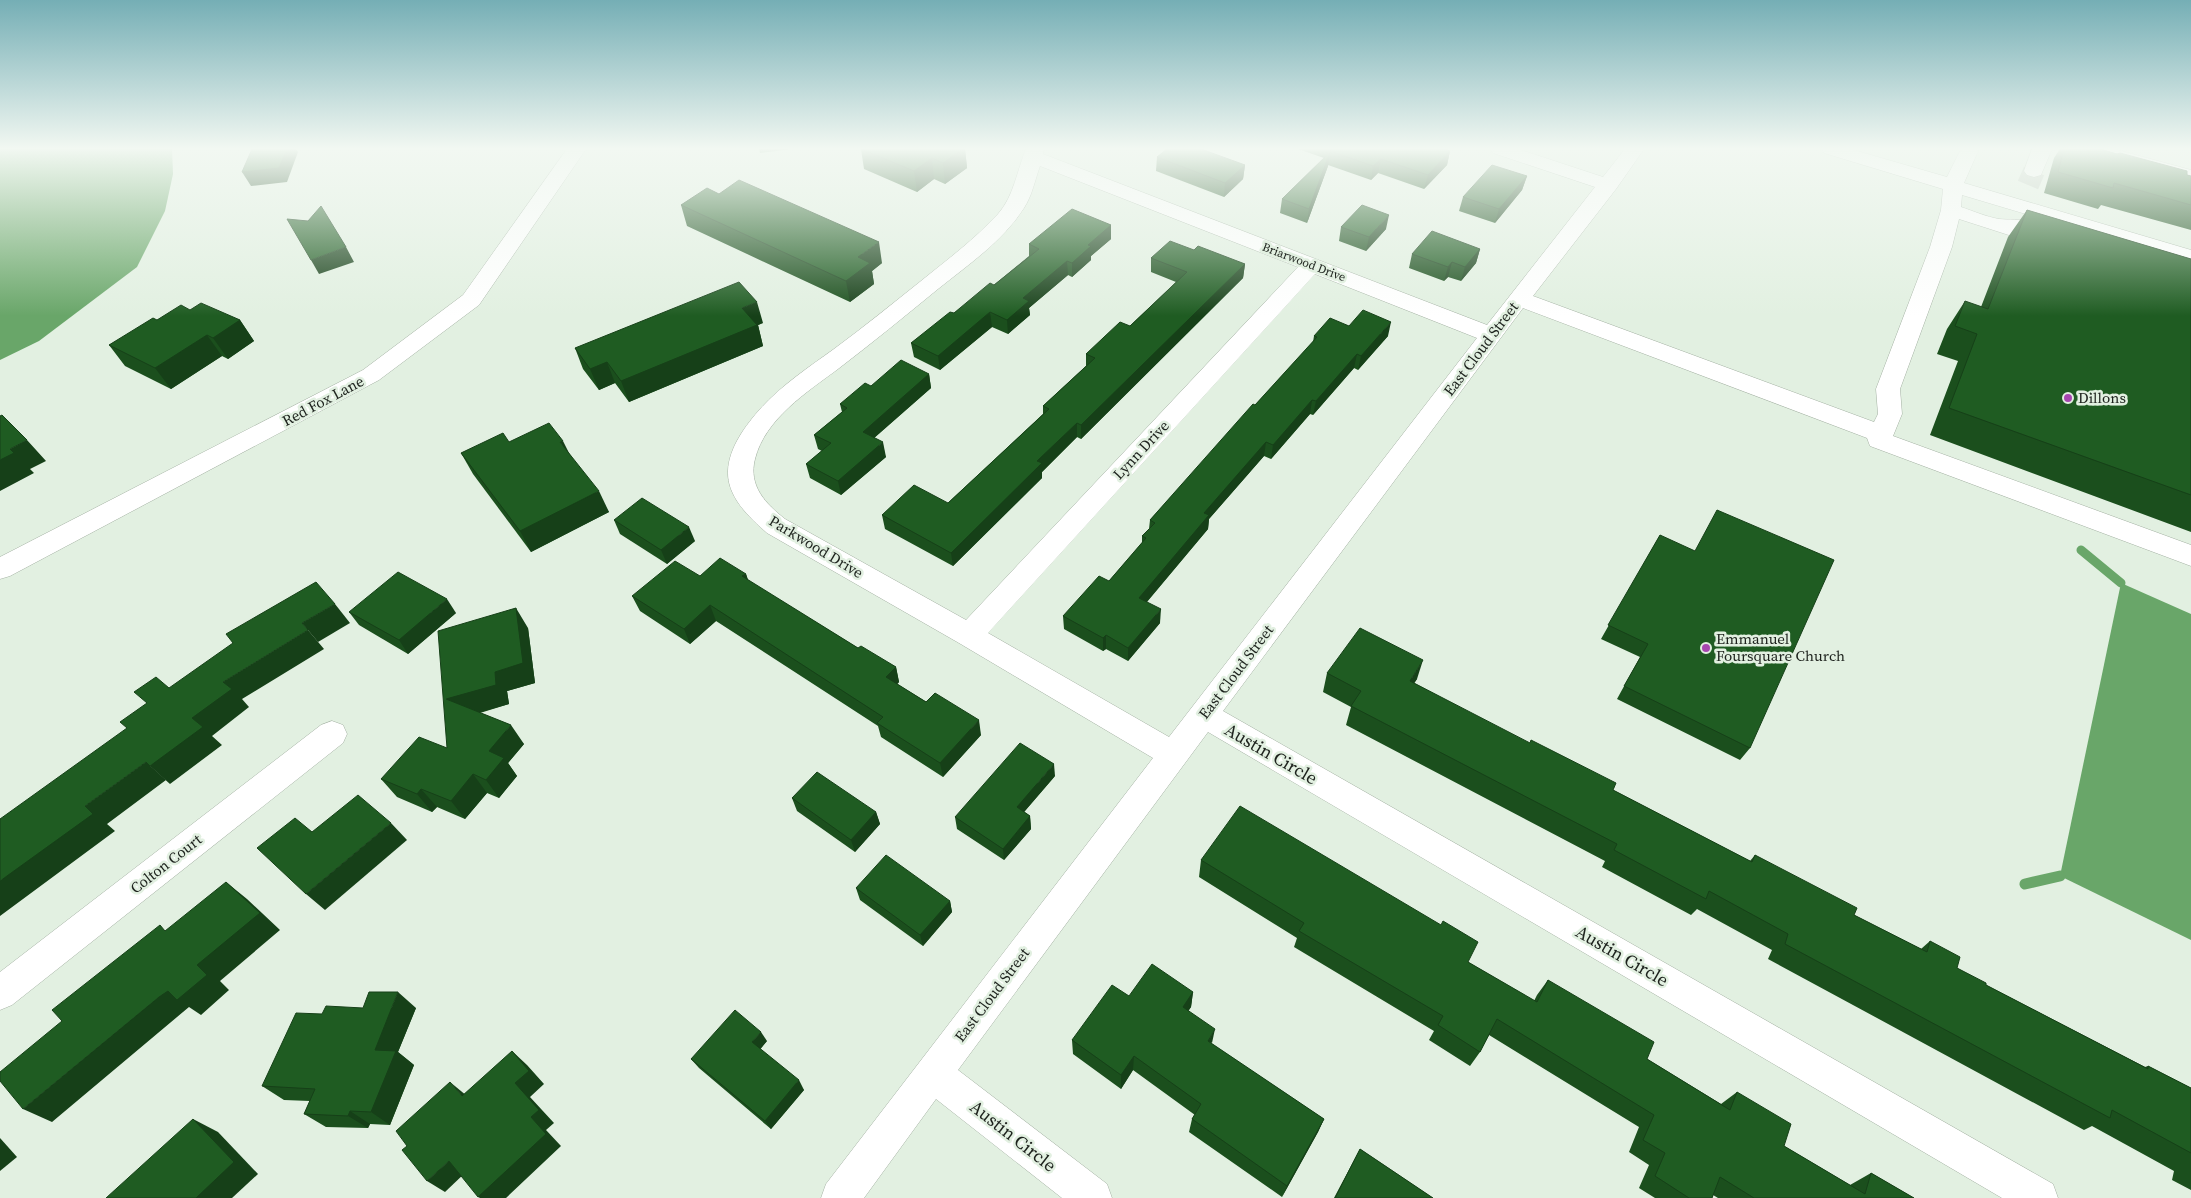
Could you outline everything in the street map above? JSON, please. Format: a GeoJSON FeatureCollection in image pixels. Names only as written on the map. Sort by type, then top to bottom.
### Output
{"type":"FeatureCollection","features":[{"type":"Feature","properties":{"kind":"street","name":"Red Fox Lane"},"geometry":{"type":"LineString","coordinates":[[0,569],[371,375],[471,300],[537,205]]}},
{"type":"Feature","properties":{"kind":"street","name":"Parkwood Drive"},"geometry":{"type":"LineString","coordinates":[[1015,205],[972,251],[766,416],[748,441],[742,461],[740,480],[748,498],[757,510],[776,526],[969,635],[1173,755]]}},
{"type":"Feature","properties":{"kind":"street","name":"Briarwood Drive"},"geometry":{"type":"LineString","coordinates":[[1164,205],[1491,335]]}},
{"type":"Feature","properties":{"kind":"street","name":"East Cloud Street"},"geometry":{"type":"LineString","coordinates":[[840,1198],[1173,755],[1592,205]]}},
{"type":"Feature","properties":{"kind":"street"},"geometry":{"type":"LineString","coordinates":[[1951,205],[1941,247],[1888,389],[1890,414],[1879,440],[2191,556]]}},
{"type":"Feature","properties":{"kind":"street"},"geometry":{"type":"LineString","coordinates":[[2018,205],[2191,257]]}},
{"type":"Feature","properties":{"kind":"street"},"geometry":{"type":"LineString","coordinates":[[1951,210],[2035,238]]}},
{"type":"Feature","properties":{"kind":"street"},"geometry":{"type":"LineString","coordinates":[[1998,225],[2026,225],[2120,256],[2161,248]]}},
{"type":"Feature","properties":{"kind":"street","name":"Lynn Drive"},"geometry":{"type":"LineString","coordinates":[[969,635],[1312,265]]}},
{"type":"Feature","properties":{"kind":"street"},"geometry":{"type":"LineString","coordinates":[[1519,299],[1881,434]]}},
{"type":"Feature","properties":{"kind":"street","name":"Austin Circle"},"geometry":{"type":"LineString","coordinates":[[1204,715],[2039,1198]]}},
{"type":"Feature","properties":{"kind":"street","name":"Colton Court"},"geometry":{"type":"LineString","coordinates":[[0,993],[332,734]]}},
{"type":"Feature","properties":{"kind":"street","name":"Austin Circle"},"geometry":{"type":"LineString","coordinates":[[933,1074],[1093,1198]]}},
{"type":"Feature","properties":{"kind":"shaded area"},"geometry":{"type":"Polygon","coordinates":[[[0,205],[166,205],[137,267],[39,341],[0,360],[0,205]]]}},
{"type":"Feature","properties":{"kind":"shaded area"},"geometry":{"type":"Polygon","coordinates":[[[2121,583],[2191,614],[2191,940],[2060,876],[2121,583]]]}},
{"type":"Feature","properties":{"kind":"building"},"geometry":{"type":"Polygon","coordinates":[[[681,205],[795,205],[879,242],[858,257],[870,263],[846,281],[681,205]]]}},
{"type":"Feature","properties":{"kind":"building"},"geometry":{"type":"Polygon","coordinates":[[[1298,205],[1311,205],[1309,209],[1298,205]]]}},
{"type":"Feature","properties":{"kind":"building"},"geometry":{"type":"Polygon","coordinates":[[[1362,205],[1389,215],[1369,237],[1341,227],[1362,205]]]}},
{"type":"Feature","properties":{"kind":"building"},"geometry":{"type":"Polygon","coordinates":[[[1487,205],[1502,205],[1499,209],[1487,205]]]}},
{"type":"Feature","properties":{"kind":"building"},"geometry":{"type":"Polygon","coordinates":[[[321,206],[346,247],[311,260],[287,219],[308,221],[321,206]]]}},
{"type":"Feature","properties":{"kind":"building"},"geometry":{"type":"Polygon","coordinates":[[[1072,209],[1111,225],[1088,245],[1091,246],[1072,263],[1067,261],[1023,298],[1029,301],[1007,320],[990,312],[938,356],[911,343],[950,312],[954,313],[990,283],[994,285],[1039,249],[1029,244],[1072,209]]]}},
{"type":"Feature","properties":{"kind":"building","name":"Dillons"},"geometry":{"type":"Polygon","coordinates":[[[2027,210],[2191,259],[2191,495],[1949,408],[1977,334],[1955,326],[1965,301],[1988,309],[2027,210]]]}},
{"type":"Feature","properties":{"kind":"building"},"geometry":{"type":"Polygon","coordinates":[[[1432,231],[1480,249],[1465,267],[1452,262],[1448,267],[1412,254],[1432,231]]]}},
{"type":"Feature","properties":{"kind":"building"},"geometry":{"type":"Polygon","coordinates":[[[1170,241],[1194,250],[1198,246],[1245,264],[1081,425],[1077,423],[1037,461],[1042,463],[951,553],[882,515],[914,485],[948,503],[1049,409],[1043,406],[1095,358],[1086,354],[1120,322],[1130,326],[1187,272],[1151,258],[1170,241]]]}},
{"type":"Feature","properties":{"kind":"building"},"geometry":{"type":"Polygon","coordinates":[[[739,282],[757,302],[742,308],[757,325],[621,381],[607,362],[590,369],[575,348],[739,282]]]}},
{"type":"Feature","properties":{"kind":"building"},"geometry":{"type":"Polygon","coordinates":[[[201,303],[240,320],[213,338],[207,335],[155,368],[109,345],[153,318],[157,320],[181,305],[190,310],[201,303]]]}},
{"type":"Feature","properties":{"kind":"building"},"geometry":{"type":"Polygon","coordinates":[[[1363,310],[1391,322],[1361,356],[1357,354],[1316,401],[1312,400],[1273,445],[1266,442],[1204,513],[1209,515],[1139,598],[1161,609],[1128,648],[1106,635],[1103,638],[1063,616],[1099,576],[1109,581],[1146,538],[1142,536],[1155,523],[1150,520],[1253,404],[1255,405],[1317,337],[1314,336],[1330,318],[1349,326],[1363,310]]]}},
{"type":"Feature","properties":{"kind":"building"},"geometry":{"type":"Polygon","coordinates":[[[901,360],[929,374],[863,432],[883,442],[838,481],[806,464],[831,443],[814,435],[847,408],[840,404],[865,383],[871,386],[901,360]]]}},
{"type":"Feature","properties":{"kind":"building"},"geometry":{"type":"Polygon","coordinates":[[[2,415],[27,440],[10,449],[14,453],[0,460],[0,416],[2,415]]]}},
{"type":"Feature","properties":{"kind":"building"},"geometry":{"type":"Polygon","coordinates":[[[549,423],[563,441],[560,442],[599,491],[520,531],[461,453],[503,433],[509,442],[549,423]]]}},
{"type":"Feature","properties":{"kind":"building"},"geometry":{"type":"Polygon","coordinates":[[[642,498],[689,527],[661,550],[614,520],[642,498]]]}},
{"type":"Feature","properties":{"kind":"building","name":"Emmanuel Foursquare Church"},"geometry":{"type":"Polygon","coordinates":[[[1717,510],[1834,560],[1750,748],[1624,686],[1648,644],[1608,625],[1660,535],[1695,551],[1717,510]]]}},
{"type":"Feature","properties":{"kind":"building"},"geometry":{"type":"Polygon","coordinates":[[[720,558],[746,574],[742,576],[858,648],[861,646],[896,667],[886,677],[926,702],[935,693],[979,720],[940,763],[877,723],[883,717],[710,605],[684,629],[632,596],[675,561],[700,576],[720,558]]]}},
{"type":"Feature","properties":{"kind":"building"},"geometry":{"type":"Polygon","coordinates":[[[398,572],[447,599],[399,640],[349,612],[398,572]]]}},
{"type":"Feature","properties":{"kind":"building"},"geometry":{"type":"Polygon","coordinates":[[[316,582],[335,604],[302,623],[308,630],[223,682],[232,689],[192,718],[203,727],[150,766],[146,762],[85,806],[93,814],[0,881],[0,819],[127,728],[120,722],[147,703],[134,692],[156,677],[169,688],[233,643],[226,634],[316,582]]]}},
{"type":"Feature","properties":{"kind":"building"},"geometry":{"type":"Polygon","coordinates":[[[516,608],[523,663],[495,672],[496,685],[446,699],[511,725],[489,751],[504,758],[486,780],[473,774],[451,801],[421,789],[417,794],[381,779],[419,737],[447,748],[438,631],[516,608]]]}},
{"type":"Feature","properties":{"kind":"building"},"geometry":{"type":"Polygon","coordinates":[[[1360,628],[1423,660],[1410,681],[1530,743],[1531,740],[1616,783],[1613,790],[1752,862],[1755,855],[1857,908],[1854,915],[1927,952],[1930,941],[1960,957],[1957,968],[1986,983],[1986,985],[2148,1069],[2148,1066],[2191,1088],[2191,1153],[2112,1110],[2110,1118],[1785,944],[1788,934],[1709,891],[1706,899],[1614,850],[1617,844],[1351,706],[1361,691],[1327,673],[1360,628]]]}},
{"type":"Feature","properties":{"kind":"building"},"geometry":{"type":"Polygon","coordinates":[[[1020,743],[1054,764],[1017,807],[1030,816],[1003,849],[955,817],[1020,743]]]}},
{"type":"Feature","properties":{"kind":"building"},"geometry":{"type":"Polygon","coordinates":[[[817,772],[876,812],[851,840],[792,798],[817,772]]]}},
{"type":"Feature","properties":{"kind":"building"},"geometry":{"type":"Polygon","coordinates":[[[358,795],[391,823],[306,894],[257,848],[295,818],[312,832],[358,795]]]}},
{"type":"Feature","properties":{"kind":"building"},"geometry":{"type":"Polygon","coordinates":[[[1240,806],[1441,925],[1443,921],[1478,942],[1468,962],[1537,1002],[1548,980],[1654,1042],[1647,1059],[1730,1110],[1737,1092],[1791,1124],[1784,1146],[1865,1194],[1871,1173],[1914,1198],[1754,1198],[1720,1177],[1712,1198],[1689,1198],[1655,1176],[1665,1153],[1643,1140],[1654,1115],[1497,1019],[1480,1052],[1438,1025],[1443,1016],[1299,931],[1304,923],[1201,860],[1240,806]]]}},
{"type":"Feature","properties":{"kind":"building"},"geometry":{"type":"Polygon","coordinates":[[[886,855],[950,901],[920,935],[856,888],[886,855]]]}},
{"type":"Feature","properties":{"kind":"building"},"geometry":{"type":"Polygon","coordinates":[[[226,882],[260,913],[197,965],[207,975],[177,1000],[168,991],[159,997],[23,1109],[0,1081],[0,1072],[62,1021],[52,1010],[160,925],[165,931],[226,882]]]}},
{"type":"Feature","properties":{"kind":"building"},"geometry":{"type":"Polygon","coordinates":[[[1152,964],[1193,992],[1183,1007],[1215,1029],[1208,1041],[1324,1119],[1287,1186],[1192,1119],[1201,1104],[1134,1056],[1121,1075],[1072,1040],[1112,985],[1129,996],[1152,964]]]}},
{"type":"Feature","properties":{"kind":"building"},"geometry":{"type":"Polygon","coordinates":[[[369,992],[398,992],[375,1050],[396,1051],[371,1112],[350,1111],[348,1116],[304,1114],[315,1089],[262,1086],[296,1013],[322,1014],[326,1006],[363,1008],[369,992]]]}},
{"type":"Feature","properties":{"kind":"building"},"geometry":{"type":"Polygon","coordinates":[[[735,1010],[761,1032],[752,1042],[799,1080],[765,1121],[691,1059],[735,1010]]]}},
{"type":"Feature","properties":{"kind":"building"},"geometry":{"type":"Polygon","coordinates":[[[512,1051],[529,1071],[515,1083],[539,1110],[531,1117],[546,1134],[478,1197],[449,1161],[427,1181],[402,1150],[407,1146],[396,1131],[450,1082],[462,1096],[512,1051]]]}},
{"type":"Feature","properties":{"kind":"building"},"geometry":{"type":"Polygon","coordinates":[[[193,1119],[234,1162],[196,1198],[106,1198],[193,1119]]]}},
{"type":"Feature","properties":{"kind":"building"},"geometry":{"type":"Polygon","coordinates":[[[1360,1149],[1433,1198],[1335,1198],[1360,1149]]]}},
{"type":"Feature","properties":{"kind":"waterway"},"geometry":{"type":"LineString","coordinates":[[2081,550],[2121,583]]}},
{"type":"Feature","properties":{"kind":"waterway"},"geometry":{"type":"LineString","coordinates":[[2025,884],[2060,876]]}},
{"type":"Feature","properties":{"kind":"place","name":"Dillons"},"geometry":{"type":"Point","coordinates":[2068,398]}},
{"type":"Feature","properties":{"kind":"place","name":"Emmanuel Foursquare Church"},"geometry":{"type":"Point","coordinates":[1706,648]}}]}
